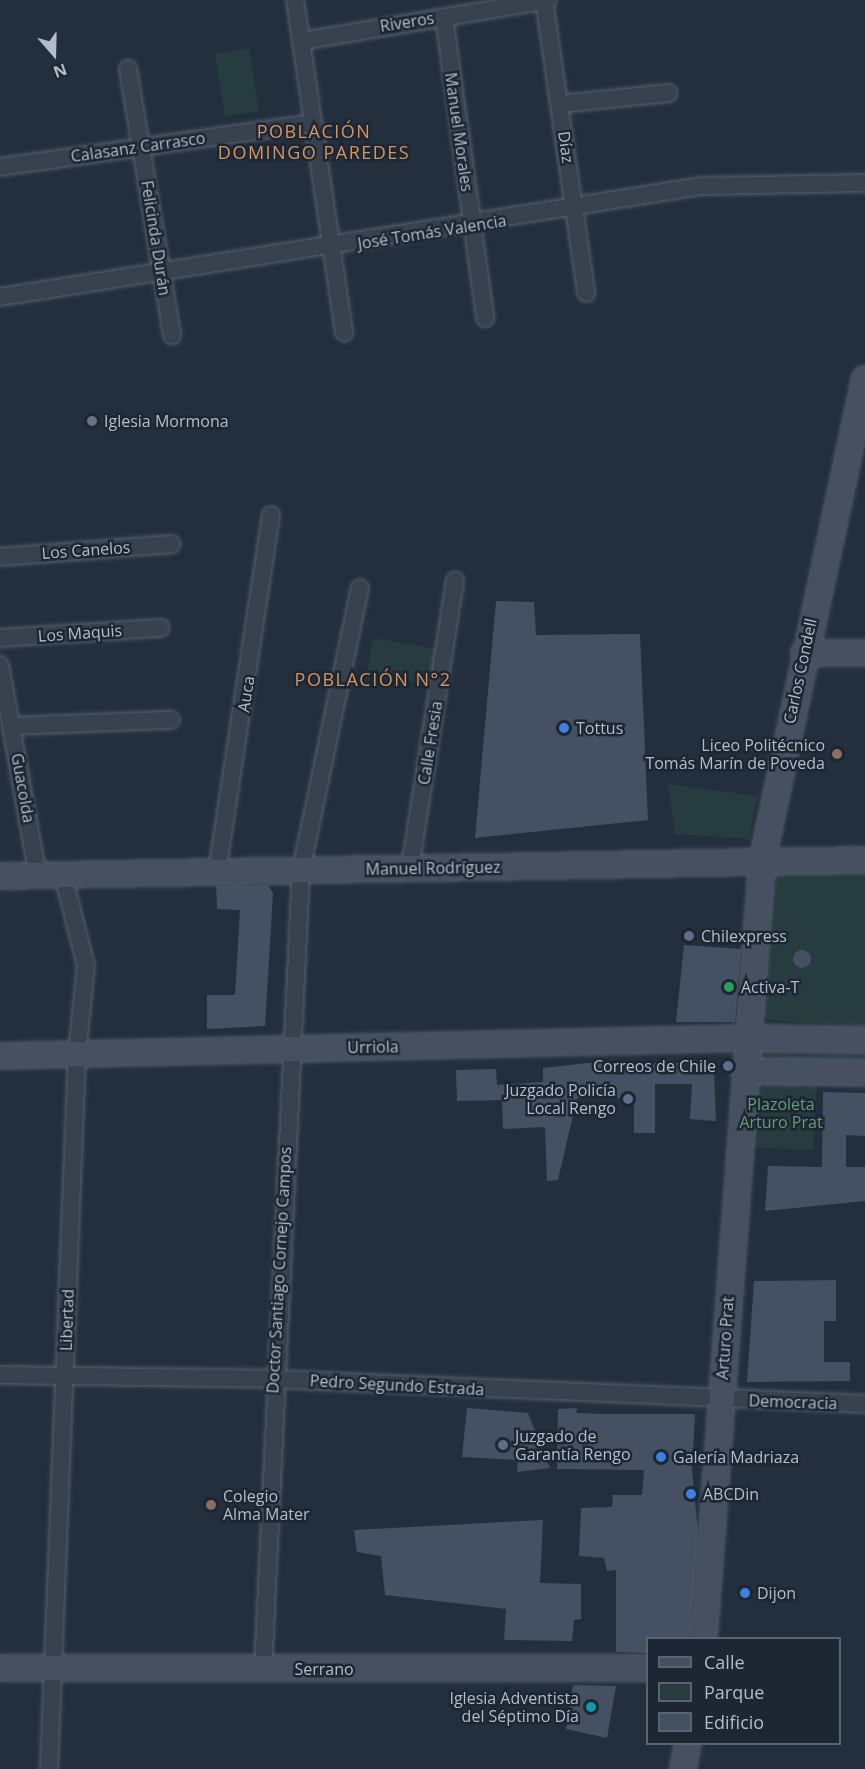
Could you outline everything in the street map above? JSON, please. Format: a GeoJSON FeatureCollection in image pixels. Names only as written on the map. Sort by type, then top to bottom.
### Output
{"type":"FeatureCollection","features":[{"type":"Feature","properties":{"kind":"main road","name":"Carlos Condell"},"geometry":{"type":"LineString","coordinates":[[746,1038],[762,862],[804,653],[865,379]]}},
{"type":"Feature","properties":{"kind":"main road"},"geometry":{"type":"LineString","coordinates":[[804,653],[865,653]]}},
{"type":"Feature","properties":{"kind":"main road","name":"Manuel Rodríguez"},"geometry":{"type":"LineString","coordinates":[[0,876],[865,860]]}},
{"type":"Feature","properties":{"kind":"main road","name":"Urriola"},"geometry":{"type":"LineString","coordinates":[[0,1056],[746,1038],[865,1040]]}},
{"type":"Feature","properties":{"kind":"main road","name":"Arturo Prat"},"geometry":{"type":"LineString","coordinates":[[704,1637],[746,1038]]}},
{"type":"Feature","properties":{"kind":"main road"},"geometry":{"type":"LineString","coordinates":[[744,1071],[865,1073]]}},
{"type":"Feature","properties":{"kind":"main road","name":"Serrano"},"geometry":{"type":"LineString","coordinates":[[0,1668],[263,1670],[646,1668]]}},
{"type":"Feature","properties":{"kind":"main road"},"geometry":{"type":"LineString","coordinates":[[683,1769],[687,1745]]}},
{"type":"Feature","properties":{"kind":"street"},"geometry":{"type":"LineString","coordinates":[[295,0],[344,332]]}},
{"type":"Feature","properties":{"kind":"street","name":"Díaz"},"geometry":{"type":"LineString","coordinates":[[544,0],[586,293]]}},
{"type":"Feature","properties":{"kind":"street","name":"Riveros"},"geometry":{"type":"LineString","coordinates":[[301,40],[549,0]]}},
{"type":"Feature","properties":{"kind":"street","name":"Manuel Morales"},"geometry":{"type":"LineString","coordinates":[[444,17],[485,318]]}},
{"type":"Feature","properties":{"kind":"street","name":"Felicinda Durán"},"geometry":{"type":"LineString","coordinates":[[128,69],[172,335]]}},
{"type":"Feature","properties":{"kind":"street"},"geometry":{"type":"LineString","coordinates":[[560,104],[668,93]]}},
{"type":"Feature","properties":{"kind":"street","name":"Calasanz Carrasco"},"geometry":{"type":"LineString","coordinates":[[0,167],[313,123]]}},
{"type":"Feature","properties":{"kind":"street","name":"José Tomás Valencia"},"geometry":{"type":"LineString","coordinates":[[0,297],[574,210],[702,186],[865,183]]}},
{"type":"Feature","properties":{"kind":"street","name":"Auca"},"geometry":{"type":"LineString","coordinates":[[217,872],[271,515]]}},
{"type":"Feature","properties":{"kind":"street","name":"Los Canelos"},"geometry":{"type":"LineString","coordinates":[[0,557],[172,544]]}},
{"type":"Feature","properties":{"kind":"street","name":"Calle Fresia"},"geometry":{"type":"LineString","coordinates":[[410,868],[455,581]]}},
{"type":"Feature","properties":{"kind":"street","name":"Doctor Santiago Cornejo Campos"},"geometry":{"type":"LineString","coordinates":[[263,1670],[289,1049],[301,870],[360,588]]}},
{"type":"Feature","properties":{"kind":"street","name":"Los Maquis"},"geometry":{"type":"LineString","coordinates":[[0,638],[161,628]]}},
{"type":"Feature","properties":{"kind":"street","name":"Guacolda"},"geometry":{"type":"LineString","coordinates":[[0,665],[38,876]]}},
{"type":"Feature","properties":{"kind":"street"},"geometry":{"type":"LineString","coordinates":[[12,726],[171,720]]}},
{"type":"Feature","properties":{"kind":"street","name":"Libertad"},"geometry":{"type":"LineString","coordinates":[[49,1769],[77,1054],[86,966],[63,875]]}},
{"type":"Feature","properties":{"kind":"street","name":"Pedro Segundo Estrada"},"geometry":{"type":"LineString","coordinates":[[0,1375],[274,1379],[721,1399]]}},
{"type":"Feature","properties":{"kind":"street","name":"Democracia"},"geometry":{"type":"LineString","coordinates":[[721,1399],[865,1404]]}},
{"type":"Feature","properties":{"kind":"green space"},"geometry":{"type":"Polygon","coordinates":[[[249,48],[259,111],[225,116],[215,54],[249,48]]]}},
{"type":"Feature","properties":{"kind":"green space"},"geometry":{"type":"Polygon","coordinates":[[[373,638],[438,649],[431,685],[367,674],[373,638]]]}},
{"type":"Feature","properties":{"kind":"green space"},"geometry":{"type":"Polygon","coordinates":[[[668,784],[757,796],[749,839],[675,834],[668,784]]]}},
{"type":"Feature","properties":{"kind":"green space"},"geometry":{"type":"Polygon","coordinates":[[[865,866],[865,1026],[768,1020],[762,1013],[768,881],[782,871],[865,866]]]}},
{"type":"Feature","properties":{"kind":"green space"},"geometry":{"type":"Polygon","coordinates":[[[756,1041],[865,1043],[865,1067],[755,1065],[756,1041]]]}},
{"type":"Feature","properties":{"kind":"green space","name":"Plazoleta Arturo Prat"},"geometry":{"type":"Polygon","coordinates":[[[762,1077],[817,1077],[813,1150],[745,1147],[748,1091],[762,1077]]]}},
{"type":"Feature","properties":{"kind":"building","name":"Tottus"},"geometry":{"type":"Polygon","coordinates":[[[496,601],[534,602],[536,635],[640,634],[648,820],[475,838],[496,601]]]}},
{"type":"Feature","properties":{"kind":"building"},"geometry":{"type":"Polygon","coordinates":[[[268,885],[273,893],[265,1026],[207,1029],[207,995],[235,995],[240,910],[217,909],[216,886],[268,885]]]}},
{"type":"Feature","properties":{"kind":"building"},"geometry":{"type":"Polygon","coordinates":[[[684,945],[741,949],[735,1022],[676,1022],[684,945]]]}},
{"type":"Feature","properties":{"kind":"building"},"geometry":{"type":"Polygon","coordinates":[[[802,950],[808,953],[811,959],[808,965],[802,968],[796,965],[793,959],[796,953],[802,950]]]}},
{"type":"Feature","properties":{"kind":"building"},"geometry":{"type":"Polygon","coordinates":[[[588,1063],[683,1063],[683,1069],[714,1069],[716,1121],[690,1119],[692,1084],[655,1084],[655,1133],[634,1133],[634,1098],[577,1098],[558,1180],[547,1181],[545,1127],[503,1129],[502,1100],[457,1101],[456,1070],[496,1069],[497,1085],[543,1082],[543,1068],[588,1063]]]}},
{"type":"Feature","properties":{"kind":"building"},"geometry":{"type":"Polygon","coordinates":[[[823,1092],[865,1093],[865,1136],[846,1135],[846,1167],[865,1167],[865,1201],[765,1211],[768,1166],[822,1167],[823,1092]]]}},
{"type":"Feature","properties":{"kind":"building"},"geometry":{"type":"Polygon","coordinates":[[[836,1280],[836,1321],[824,1321],[824,1362],[850,1362],[850,1381],[747,1382],[754,1281],[836,1280]]]}},
{"type":"Feature","properties":{"kind":"building"},"geometry":{"type":"Polygon","coordinates":[[[467,1408],[528,1413],[550,1468],[517,1472],[518,1460],[462,1457],[467,1408]]]}},
{"type":"Feature","properties":{"kind":"building"},"geometry":{"type":"Polygon","coordinates":[[[577,1408],[576,1413],[695,1414],[692,1470],[698,1532],[690,1637],[646,1637],[646,1653],[616,1652],[616,1570],[607,1571],[604,1558],[579,1556],[581,1508],[612,1507],[613,1495],[642,1495],[644,1470],[557,1469],[558,1409],[577,1408]]]}},
{"type":"Feature","properties":{"kind":"building"},"geometry":{"type":"Polygon","coordinates":[[[543,1520],[540,1583],[581,1584],[581,1619],[574,1620],[572,1641],[504,1640],[506,1609],[385,1595],[381,1556],[357,1552],[354,1530],[543,1520]]]}},
{"type":"Feature","properties":{"kind":"building","name":"Iglesia Adventista del Séptimo Día"},"geometry":{"type":"Polygon","coordinates":[[[573,1685],[616,1686],[607,1738],[566,1729],[573,1685]]]}},
{"type":"Feature","properties":{"kind":"place","name":"Iglesia Mormona"},"geometry":{"type":"Point","coordinates":[92,421]}},
{"type":"Feature","properties":{"kind":"place","name":"Tottus"},"geometry":{"type":"Point","coordinates":[564,728]}},
{"type":"Feature","properties":{"kind":"place","name":"Liceo Politécnico Tomás Marín de Poveda"},"geometry":{"type":"Point","coordinates":[837,754]}},
{"type":"Feature","properties":{"kind":"place","name":"Chilexpress"},"geometry":{"type":"Point","coordinates":[689,936]}},
{"type":"Feature","properties":{"kind":"place","name":"Activa-T"},"geometry":{"type":"Point","coordinates":[729,987]}},
{"type":"Feature","properties":{"kind":"place","name":"Correos de Chile"},"geometry":{"type":"Point","coordinates":[728,1066]}},
{"type":"Feature","properties":{"kind":"place","name":"Juzgado Policía Local Rengo"},"geometry":{"type":"Point","coordinates":[628,1099]}},
{"type":"Feature","properties":{"kind":"place","name":"Juzgado de Garantía Rengo"},"geometry":{"type":"Point","coordinates":[503,1445]}},
{"type":"Feature","properties":{"kind":"place","name":"Galería Madriaza"},"geometry":{"type":"Point","coordinates":[661,1457]}},
{"type":"Feature","properties":{"kind":"place","name":"ABCDin"},"geometry":{"type":"Point","coordinates":[691,1494]}},
{"type":"Feature","properties":{"kind":"place","name":"Colegio Alma Mater"},"geometry":{"type":"Point","coordinates":[211,1505]}},
{"type":"Feature","properties":{"kind":"place","name":"Dijon"},"geometry":{"type":"Point","coordinates":[745,1593]}},
{"type":"Feature","properties":{"kind":"place","name":"Iglesia Adventista del Séptimo Día"},"geometry":{"type":"Point","coordinates":[591,1707]}},
{"type":"Feature","properties":{"kind":"district","name":"POBLACIÓN DOMINGO PAREDES"},"geometry":{"type":"Point","coordinates":[314,142]}},
{"type":"Feature","properties":{"kind":"district","name":"POBLACIÓN N°2"},"geometry":{"type":"Point","coordinates":[373,679]}}]}
